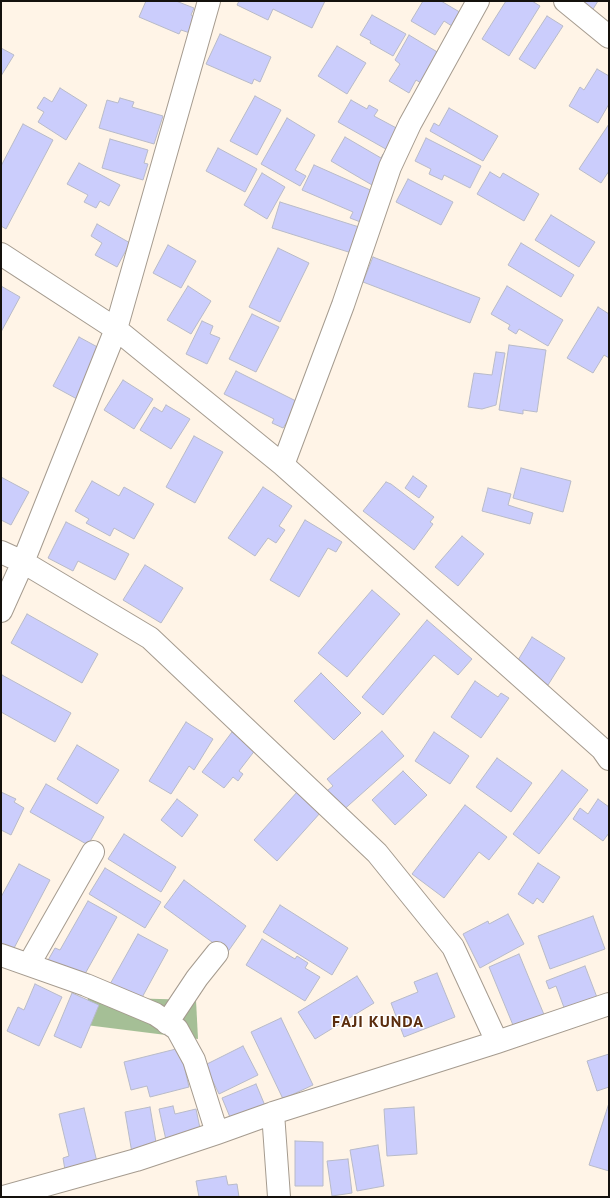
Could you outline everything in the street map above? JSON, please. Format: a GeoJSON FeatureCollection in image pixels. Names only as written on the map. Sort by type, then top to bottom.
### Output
{"type":"FeatureCollection","features":[{"type":"Feature","properties":{"kind":"street"},"geometry":{"type":"LineString","coordinates":[[1,611],[23,562],[116,329],[210,1]]}},
{"type":"Feature","properties":{"kind":"street"},"geometry":{"type":"LineString","coordinates":[[282,465],[343,305],[390,167],[410,124],[478,1]]}},
{"type":"Feature","properties":{"kind":"street"},"geometry":{"type":"LineString","coordinates":[[565,1],[609,37]]}},
{"type":"Feature","properties":{"kind":"street"},"geometry":{"type":"LineString","coordinates":[[1,254],[116,329],[282,465],[602,749],[609,758]]}},
{"type":"Feature","properties":{"kind":"street"},"geometry":{"type":"LineString","coordinates":[[1,552],[23,562],[150,638],[377,853],[453,947],[497,1042]]}},
{"type":"Feature","properties":{"kind":"street"},"geometry":{"type":"LineString","coordinates":[[29,964],[93,852]]}},
{"type":"Feature","properties":{"kind":"street"},"geometry":{"type":"LineString","coordinates":[[167,1023],[197,978],[217,953]]}},
{"type":"Feature","properties":{"kind":"street"},"geometry":{"type":"LineString","coordinates":[[1,955],[86,985],[156,1014],[177,1030],[194,1060],[217,1133]]}},
{"type":"Feature","properties":{"kind":"street"},"geometry":{"type":"LineString","coordinates":[[3,1197],[136,1160],[273,1113],[497,1042],[609,1004]]}},
{"type":"Feature","properties":{"kind":"street"},"geometry":{"type":"LineString","coordinates":[[273,1113],[279,1197]]}},
{"type":"Feature","properties":{"kind":"green space"},"geometry":{"type":"Polygon","coordinates":[[[88,997],[196,1000],[198,1039],[86,1025],[88,997]]]}},
{"type":"Feature","properties":{"kind":"building"},"geometry":{"type":"Polygon","coordinates":[[[146,1],[176,1],[194,8],[191,15],[196,18],[190,33],[181,30],[179,34],[139,17],[146,1]]]}},
{"type":"Feature","properties":{"kind":"building"},"geometry":{"type":"Polygon","coordinates":[[[239,1],[325,1],[312,28],[273,9],[268,20],[237,5],[239,1]]]}},
{"type":"Feature","properties":{"kind":"building"},"geometry":{"type":"Polygon","coordinates":[[[423,1],[441,1],[463,14],[455,28],[444,21],[435,35],[411,21],[423,1]]]}},
{"type":"Feature","properties":{"kind":"building"},"geometry":{"type":"Polygon","coordinates":[[[506,1],[532,1],[540,6],[509,56],[482,39],[506,1]]]}},
{"type":"Feature","properties":{"kind":"building"},"geometry":{"type":"Polygon","coordinates":[[[571,1],[598,1],[590,14],[571,1]]]}},
{"type":"Feature","properties":{"kind":"building"},"geometry":{"type":"Polygon","coordinates":[[[372,15],[406,34],[393,56],[370,43],[371,41],[360,35],[372,15]]]}},
{"type":"Feature","properties":{"kind":"building"},"geometry":{"type":"Polygon","coordinates":[[[547,16],[563,26],[535,69],[519,59],[547,16]]]}},
{"type":"Feature","properties":{"kind":"building"},"geometry":{"type":"Polygon","coordinates":[[[220,34],[271,57],[260,82],[254,79],[252,84],[206,64],[220,34]]]}},
{"type":"Feature","properties":{"kind":"building"},"geometry":{"type":"Polygon","coordinates":[[[409,35],[439,53],[421,83],[416,80],[409,93],[389,81],[400,64],[395,60],[409,35]]]}},
{"type":"Feature","properties":{"kind":"building"},"geometry":{"type":"Polygon","coordinates":[[[337,46],[366,63],[347,94],[318,76],[337,46]]]}},
{"type":"Feature","properties":{"kind":"building"},"geometry":{"type":"Polygon","coordinates":[[[1,48],[14,55],[1,76],[1,48]]]}},
{"type":"Feature","properties":{"kind":"building"},"geometry":{"type":"Polygon","coordinates":[[[597,69],[609,76],[609,104],[598,123],[569,106],[580,87],[584,90],[597,69]]]}},
{"type":"Feature","properties":{"kind":"building"},"geometry":{"type":"Polygon","coordinates":[[[60,88],[87,105],[66,140],[38,122],[44,112],[37,108],[44,97],[52,102],[60,88]]]}},
{"type":"Feature","properties":{"kind":"building"},"geometry":{"type":"Polygon","coordinates":[[[255,96],[281,110],[257,155],[230,141],[255,96]]]}},
{"type":"Feature","properties":{"kind":"building"},"geometry":{"type":"Polygon","coordinates":[[[120,98],[134,102],[132,107],[163,116],[154,144],[99,128],[107,100],[118,103],[120,98]]]}},
{"type":"Feature","properties":{"kind":"building"},"geometry":{"type":"Polygon","coordinates":[[[351,100],[367,109],[369,105],[378,110],[374,116],[402,131],[391,152],[338,122],[351,100]]]}},
{"type":"Feature","properties":{"kind":"building"},"geometry":{"type":"Polygon","coordinates":[[[449,108],[498,136],[483,161],[430,131],[434,123],[439,126],[449,108]]]}},
{"type":"Feature","properties":{"kind":"building"},"geometry":{"type":"Polygon","coordinates":[[[287,118],[315,135],[295,170],[306,176],[300,186],[261,164],[287,118]]]}},
{"type":"Feature","properties":{"kind":"building"},"geometry":{"type":"Polygon","coordinates":[[[23,124],[53,140],[6,229],[1,226],[1,166],[23,124]]]}},
{"type":"Feature","properties":{"kind":"building"},"geometry":{"type":"Polygon","coordinates":[[[609,124],[609,171],[601,183],[579,169],[609,124]]]}},
{"type":"Feature","properties":{"kind":"building"},"geometry":{"type":"Polygon","coordinates":[[[345,137],[381,158],[383,154],[389,157],[372,185],[331,161],[345,137]]]}},
{"type":"Feature","properties":{"kind":"building"},"geometry":{"type":"Polygon","coordinates":[[[426,138],[481,166],[470,188],[444,175],[442,180],[429,174],[431,169],[415,161],[426,138]]]}},
{"type":"Feature","properties":{"kind":"building"},"geometry":{"type":"Polygon","coordinates":[[[110,139],[148,150],[144,163],[148,164],[143,180],[102,168],[110,139]]]}},
{"type":"Feature","properties":{"kind":"building"},"geometry":{"type":"Polygon","coordinates":[[[218,148],[257,169],[245,192],[206,171],[218,148]]]}},
{"type":"Feature","properties":{"kind":"building"},"geometry":{"type":"Polygon","coordinates":[[[79,163],[120,185],[109,206],[100,201],[96,208],[84,202],[88,195],[67,184],[79,163]]]}},
{"type":"Feature","properties":{"kind":"building"},"geometry":{"type":"Polygon","coordinates":[[[314,165],[377,193],[363,223],[350,218],[353,212],[302,190],[314,165]]]}},
{"type":"Feature","properties":{"kind":"building"},"geometry":{"type":"Polygon","coordinates":[[[490,172],[500,178],[503,173],[539,194],[524,221],[477,194],[490,172]]]}},
{"type":"Feature","properties":{"kind":"building"},"geometry":{"type":"Polygon","coordinates":[[[262,173],[285,187],[267,219],[244,205],[262,173]]]}},
{"type":"Feature","properties":{"kind":"building"},"geometry":{"type":"Polygon","coordinates":[[[408,179],[453,202],[441,225],[396,202],[408,179]]]}},
{"type":"Feature","properties":{"kind":"building"},"geometry":{"type":"Polygon","coordinates":[[[280,202],[359,227],[358,255],[272,228],[280,202]]]}},
{"type":"Feature","properties":{"kind":"building"},"geometry":{"type":"Polygon","coordinates":[[[551,215],[595,242],[579,267],[535,240],[551,215]]]}},
{"type":"Feature","properties":{"kind":"building"},"geometry":{"type":"Polygon","coordinates":[[[97,224],[130,243],[117,267],[95,255],[102,243],[91,236],[97,224]]]}},
{"type":"Feature","properties":{"kind":"building"},"geometry":{"type":"Polygon","coordinates":[[[521,243],[574,275],[561,297],[508,265],[521,243]]]}},
{"type":"Feature","properties":{"kind":"building"},"geometry":{"type":"Polygon","coordinates":[[[168,245],[196,261],[181,288],[153,273],[168,245]]]}},
{"type":"Feature","properties":{"kind":"building"},"geometry":{"type":"Polygon","coordinates":[[[278,248],[309,263],[280,322],[249,307],[278,248]]]}},
{"type":"Feature","properties":{"kind":"building"},"geometry":{"type":"Polygon","coordinates":[[[373,257],[480,298],[470,323],[363,282],[373,257]]]}},
{"type":"Feature","properties":{"kind":"building"},"geometry":{"type":"Polygon","coordinates":[[[1,286],[20,297],[1,332],[1,286]]]}},
{"type":"Feature","properties":{"kind":"building"},"geometry":{"type":"Polygon","coordinates":[[[188,286],[211,301],[191,334],[167,320],[188,286]]]}},
{"type":"Feature","properties":{"kind":"building"},"geometry":{"type":"Polygon","coordinates":[[[507,286],[563,320],[548,346],[519,329],[516,334],[508,329],[510,325],[491,314],[507,286]]]}},
{"type":"Feature","properties":{"kind":"building"},"geometry":{"type":"Polygon","coordinates":[[[598,307],[609,314],[609,358],[604,355],[593,373],[567,358],[598,307]]]}},
{"type":"Feature","properties":{"kind":"building"},"geometry":{"type":"Polygon","coordinates":[[[252,314],[279,327],[256,372],[229,359],[252,314]]]}},
{"type":"Feature","properties":{"kind":"building"},"geometry":{"type":"Polygon","coordinates":[[[202,321],[213,326],[210,334],[220,338],[207,364],[186,354],[202,321]]]}},
{"type":"Feature","properties":{"kind":"building"},"geometry":{"type":"Polygon","coordinates":[[[79,337],[103,350],[77,399],[53,386],[79,337]]]}},
{"type":"Feature","properties":{"kind":"building"},"geometry":{"type":"Polygon","coordinates":[[[509,345],[546,350],[537,412],[523,410],[523,414],[499,410],[509,345]]]}},
{"type":"Feature","properties":{"kind":"building"},"geometry":{"type":"Polygon","coordinates":[[[496,352],[505,353],[496,405],[482,409],[468,407],[474,373],[492,375],[496,352]]]}},
{"type":"Feature","properties":{"kind":"building"},"geometry":{"type":"Polygon","coordinates":[[[236,371],[302,404],[292,424],[287,422],[283,428],[272,423],[274,419],[224,394],[236,371]]]}},
{"type":"Feature","properties":{"kind":"building"},"geometry":{"type":"Polygon","coordinates":[[[123,380],[153,399],[134,429],[104,410],[123,380]]]}},
{"type":"Feature","properties":{"kind":"building"},"geometry":{"type":"Polygon","coordinates":[[[166,405],[190,419],[171,449],[140,430],[154,407],[162,412],[166,405]]]}},
{"type":"Feature","properties":{"kind":"building"},"geometry":{"type":"Polygon","coordinates":[[[194,436],[223,452],[195,503],[166,487],[194,436]]]}},
{"type":"Feature","properties":{"kind":"building"},"geometry":{"type":"Polygon","coordinates":[[[521,468],[571,481],[563,512],[513,498],[521,468]]]}},
{"type":"Feature","properties":{"kind":"building"},"geometry":{"type":"Polygon","coordinates":[[[413,476],[427,486],[419,498],[405,488],[413,476]]]}},
{"type":"Feature","properties":{"kind":"building"},"geometry":{"type":"Polygon","coordinates":[[[1,477],[29,492],[11,525],[1,520],[1,477]]]}},
{"type":"Feature","properties":{"kind":"building"},"geometry":{"type":"Polygon","coordinates":[[[92,481],[119,496],[124,487],[154,504],[134,539],[114,528],[110,536],[86,523],[89,519],[75,511],[92,481]]]}},
{"type":"Feature","properties":{"kind":"building"},"geometry":{"type":"Polygon","coordinates":[[[386,482],[391,484],[434,517],[430,522],[433,524],[414,550],[363,511],[386,482]]]}},
{"type":"Feature","properties":{"kind":"building"},"geometry":{"type":"Polygon","coordinates":[[[263,487],[292,506],[279,526],[285,530],[276,543],[268,538],[255,556],[228,538],[263,487]]]}},
{"type":"Feature","properties":{"kind":"building"},"geometry":{"type":"Polygon","coordinates":[[[488,488],[511,494],[508,505],[533,513],[530,524],[482,511],[488,488]]]}},
{"type":"Feature","properties":{"kind":"building"},"geometry":{"type":"Polygon","coordinates":[[[305,520],[342,542],[336,552],[328,548],[299,597],[270,580],[305,520]]]}},
{"type":"Feature","properties":{"kind":"building"},"geometry":{"type":"Polygon","coordinates":[[[66,522],[129,554],[115,580],[78,561],[73,571],[48,558],[66,522]]]}},
{"type":"Feature","properties":{"kind":"building"},"geometry":{"type":"Polygon","coordinates":[[[462,536],[484,554],[458,586],[435,567],[462,536]]]}},
{"type":"Feature","properties":{"kind":"building"},"geometry":{"type":"Polygon","coordinates":[[[145,565],[183,588],[161,623],[123,600],[145,565]]]}},
{"type":"Feature","properties":{"kind":"building"},"geometry":{"type":"Polygon","coordinates":[[[372,590],[400,614],[347,677],[318,653],[372,590]]]}},
{"type":"Feature","properties":{"kind":"building"},"geometry":{"type":"Polygon","coordinates":[[[27,614],[98,654],[82,683],[11,643],[27,614]]]}},
{"type":"Feature","properties":{"kind":"building"},"geometry":{"type":"Polygon","coordinates":[[[427,620],[472,659],[458,675],[434,655],[383,715],[362,697],[427,620]]]}},
{"type":"Feature","properties":{"kind":"building"},"geometry":{"type":"Polygon","coordinates":[[[532,637],[565,658],[548,685],[515,665],[532,637]]]}},
{"type":"Feature","properties":{"kind":"building"},"geometry":{"type":"Polygon","coordinates":[[[321,673],[361,713],[334,740],[294,701],[321,673]]]}},
{"type":"Feature","properties":{"kind":"building"},"geometry":{"type":"Polygon","coordinates":[[[2,675],[71,713],[55,742],[1,712],[2,675]]]}},
{"type":"Feature","properties":{"kind":"building"},"geometry":{"type":"Polygon","coordinates":[[[475,681],[498,697],[501,693],[509,698],[481,738],[451,717],[475,681]]]}},
{"type":"Feature","properties":{"kind":"building"},"geometry":{"type":"Polygon","coordinates":[[[186,722],[213,739],[194,770],[189,766],[171,794],[149,781],[186,722]]]}},
{"type":"Feature","properties":{"kind":"building"},"geometry":{"type":"Polygon","coordinates":[[[382,731],[404,756],[340,813],[323,794],[333,786],[327,779],[382,731]]]}},
{"type":"Feature","properties":{"kind":"building"},"geometry":{"type":"Polygon","coordinates":[[[232,732],[256,749],[239,771],[243,774],[238,781],[233,777],[224,788],[202,772],[232,732]]]}},
{"type":"Feature","properties":{"kind":"building"},"geometry":{"type":"Polygon","coordinates":[[[434,732],[469,756],[450,784],[415,761],[434,732]]]}},
{"type":"Feature","properties":{"kind":"building"},"geometry":{"type":"Polygon","coordinates":[[[77,745],[119,770],[97,804],[57,779],[77,745]]]}},
{"type":"Feature","properties":{"kind":"building"},"geometry":{"type":"Polygon","coordinates":[[[497,758],[532,783],[511,812],[476,787],[497,758]]]}},
{"type":"Feature","properties":{"kind":"building"},"geometry":{"type":"Polygon","coordinates":[[[562,770],[588,790],[539,854],[513,834],[562,770]]]}},
{"type":"Feature","properties":{"kind":"building"},"geometry":{"type":"Polygon","coordinates":[[[403,771],[427,795],[395,825],[372,800],[403,771]]]}},
{"type":"Feature","properties":{"kind":"building"},"geometry":{"type":"Polygon","coordinates":[[[46,784],[104,817],[88,845],[30,812],[46,784]]]}},
{"type":"Feature","properties":{"kind":"building"},"geometry":{"type":"Polygon","coordinates":[[[298,791],[321,812],[277,861],[254,840],[298,791]]]}},
{"type":"Feature","properties":{"kind":"building"},"geometry":{"type":"Polygon","coordinates":[[[1,792],[16,799],[14,802],[24,808],[11,835],[1,830],[1,792]]]}},
{"type":"Feature","properties":{"kind":"building"},"geometry":{"type":"Polygon","coordinates":[[[177,799],[198,815],[182,837],[161,820],[177,799]]]}},
{"type":"Feature","properties":{"kind":"building"},"geometry":{"type":"Polygon","coordinates":[[[598,799],[609,807],[609,833],[603,841],[573,819],[580,808],[588,814],[598,799]]]}},
{"type":"Feature","properties":{"kind":"building"},"geometry":{"type":"Polygon","coordinates":[[[465,805],[507,837],[489,860],[479,852],[444,898],[412,874],[465,805]]]}},
{"type":"Feature","properties":{"kind":"building"},"geometry":{"type":"Polygon","coordinates":[[[124,834],[176,867],[161,892],[108,859],[124,834]]]}},
{"type":"Feature","properties":{"kind":"building"},"geometry":{"type":"Polygon","coordinates":[[[538,863],[560,877],[543,903],[537,898],[533,904],[518,894],[538,863]]]}},
{"type":"Feature","properties":{"kind":"building"},"geometry":{"type":"Polygon","coordinates":[[[19,864],[50,880],[13,950],[1,947],[1,897],[19,864]]]}},
{"type":"Feature","properties":{"kind":"building"},"geometry":{"type":"Polygon","coordinates":[[[105,868],[161,902],[145,928],[89,894],[105,868]]]}},
{"type":"Feature","properties":{"kind":"building"},"geometry":{"type":"Polygon","coordinates":[[[184,880],[246,926],[227,953],[164,907],[184,880]]]}},
{"type":"Feature","properties":{"kind":"building"},"geometry":{"type":"Polygon","coordinates":[[[88,901],[117,917],[81,981],[47,962],[55,948],[60,950],[88,901]]]}},
{"type":"Feature","properties":{"kind":"building"},"geometry":{"type":"Polygon","coordinates":[[[280,905],[348,948],[332,975],[263,932],[280,905]]]}},
{"type":"Feature","properties":{"kind":"building"},"geometry":{"type":"Polygon","coordinates":[[[508,914],[524,944],[480,968],[463,934],[488,921],[489,924],[508,914]]]}},
{"type":"Feature","properties":{"kind":"building"},"geometry":{"type":"Polygon","coordinates":[[[593,916],[605,949],[550,969],[538,936],[593,916]]]}},
{"type":"Feature","properties":{"kind":"building"},"geometry":{"type":"Polygon","coordinates":[[[138,934],[168,950],[139,1003],[109,986],[138,934]]]}},
{"type":"Feature","properties":{"kind":"building"},"geometry":{"type":"Polygon","coordinates":[[[262,939],[295,959],[297,956],[308,963],[305,968],[320,977],[305,1001],[246,965],[262,939]]]}},
{"type":"Feature","properties":{"kind":"building"},"geometry":{"type":"Polygon","coordinates":[[[519,954],[545,1017],[515,1030],[489,967],[519,954]]]}},
{"type":"Feature","properties":{"kind":"building"},"geometry":{"type":"Polygon","coordinates":[[[585,966],[598,1000],[566,1013],[556,986],[549,989],[546,981],[585,966]]]}},
{"type":"Feature","properties":{"kind":"building"},"geometry":{"type":"Polygon","coordinates":[[[437,973],[455,1017],[404,1037],[391,1003],[418,992],[414,982],[437,973]]]}},
{"type":"Feature","properties":{"kind":"building"},"geometry":{"type":"Polygon","coordinates":[[[357,976],[374,1003],[315,1039],[298,1012],[357,976]]]}},
{"type":"Feature","properties":{"kind":"building"},"geometry":{"type":"Polygon","coordinates":[[[35,984],[62,997],[39,1046],[7,1031],[18,1007],[24,1010],[35,984]]]}},
{"type":"Feature","properties":{"kind":"building"},"geometry":{"type":"Polygon","coordinates":[[[72,993],[99,1005],[81,1048],[54,1036],[72,993]]]}},
{"type":"Feature","properties":{"kind":"building"},"geometry":{"type":"Polygon","coordinates":[[[281,1018],[313,1085],[283,1099],[251,1032],[281,1018]]]}},
{"type":"Feature","properties":{"kind":"building"},"geometry":{"type":"Polygon","coordinates":[[[243,1046],[258,1075],[219,1094],[205,1065],[243,1046]]]}},
{"type":"Feature","properties":{"kind":"building"},"geometry":{"type":"Polygon","coordinates":[[[180,1048],[189,1087],[150,1097],[147,1086],[131,1090],[124,1062],[180,1048]]]}},
{"type":"Feature","properties":{"kind":"building"},"geometry":{"type":"Polygon","coordinates":[[[609,1054],[609,1087],[597,1091],[587,1061],[609,1054]]]}},
{"type":"Feature","properties":{"kind":"building"},"geometry":{"type":"Polygon","coordinates":[[[256,1084],[266,1108],[232,1122],[222,1098],[256,1084]]]}},
{"type":"Feature","properties":{"kind":"building"},"geometry":{"type":"Polygon","coordinates":[[[609,1103],[609,1171],[589,1165],[609,1103]]]}},
{"type":"Feature","properties":{"kind":"building"},"geometry":{"type":"Polygon","coordinates":[[[173,1106],[175,1114],[196,1109],[201,1133],[166,1140],[159,1109],[173,1106]]]}},
{"type":"Feature","properties":{"kind":"building"},"geometry":{"type":"Polygon","coordinates":[[[150,1107],[157,1148],[132,1153],[125,1112],[150,1107]]]}},
{"type":"Feature","properties":{"kind":"building"},"geometry":{"type":"Polygon","coordinates":[[[414,1107],[417,1154],[387,1156],[384,1109],[414,1107]]]}},
{"type":"Feature","properties":{"kind":"building"},"geometry":{"type":"Polygon","coordinates":[[[84,1108],[97,1162],[65,1170],[63,1158],[69,1156],[59,1114],[84,1108]]]}},
{"type":"Feature","properties":{"kind":"building"},"geometry":{"type":"Polygon","coordinates":[[[295,1141],[323,1142],[323,1186],[295,1186],[295,1141]]]}},
{"type":"Feature","properties":{"kind":"building"},"geometry":{"type":"Polygon","coordinates":[[[378,1145],[384,1186],[357,1191],[350,1150],[378,1145]]]}},
{"type":"Feature","properties":{"kind":"building"},"geometry":{"type":"Polygon","coordinates":[[[348,1159],[352,1193],[332,1196],[327,1161],[348,1159]]]}},
{"type":"Feature","properties":{"kind":"building"},"geometry":{"type":"Polygon","coordinates":[[[226,1176],[228,1185],[237,1184],[239,1197],[199,1197],[196,1181],[226,1176]]]}},
{"type":"Feature","properties":{"kind":"district","name":"FAJI KUNDA"},"geometry":{"type":"Point","coordinates":[378,1022]}}]}
